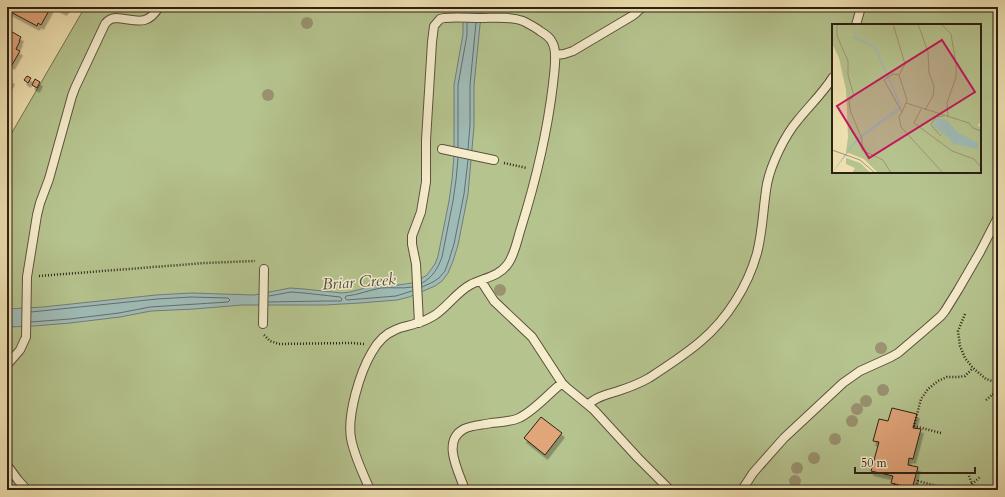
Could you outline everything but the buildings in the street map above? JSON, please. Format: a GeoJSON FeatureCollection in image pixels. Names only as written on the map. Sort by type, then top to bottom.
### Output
{"type":"FeatureCollection","features":[{"type":"Feature","properties":{"kind":"lane"},"geometry":{"type":"LineString","coordinates":[[7,365],[20,350],[27,335],[27,277],[37,214],[49,179],[72,96],[105,24],[116,18],[137,21],[144,20],[151,17],[159,7]]}},
{"type":"Feature","properties":{"kind":"lane"},"geometry":{"type":"LineString","coordinates":[[555,55],[568,53],[583,45],[632,16],[642,7]]}},
{"type":"Feature","properties":{"kind":"lane"},"geometry":{"type":"LineString","coordinates":[[856,24],[861,7]]}},
{"type":"Feature","properties":{"kind":"lane"},"geometry":{"type":"LineString","coordinates":[[370,490],[353,446],[350,425],[361,377],[368,359],[379,342],[391,332],[419,323],[438,313],[469,286],[504,269],[510,261],[516,247],[537,171],[548,120],[554,78],[555,55],[552,42],[546,35],[523,21],[505,18],[449,17],[442,18],[436,22],[434,26],[426,140],[426,182],[421,212],[412,236],[416,264],[419,323]]}},
{"type":"Feature","properties":{"kind":"lane"},"geometry":{"type":"LineString","coordinates":[[588,405],[597,398],[641,382],[672,362],[706,337],[729,310],[740,294],[757,254],[767,184],[777,157],[791,128],[822,93],[832,78]]}},
{"type":"Feature","properties":{"kind":"lane"},"geometry":{"type":"LineString","coordinates":[[442,149],[494,160]]}},
{"type":"Feature","properties":{"kind":"lane"},"geometry":{"type":"LineString","coordinates":[[742,490],[753,473],[784,438],[843,383],[860,371],[898,353],[941,316],[950,304],[998,217]]}},
{"type":"Feature","properties":{"kind":"lane"},"geometry":{"type":"LineString","coordinates":[[263,324],[264,269]]}},
{"type":"Feature","properties":{"kind":"lane"},"geometry":{"type":"LineString","coordinates":[[481,281],[494,301],[532,337],[562,383],[588,405],[670,490]]}},
{"type":"Feature","properties":{"kind":"lane"},"geometry":{"type":"LineString","coordinates":[[465,490],[452,448],[453,441],[457,434],[468,428],[519,418],[532,409],[562,383]]}},
{"type":"Feature","properties":{"kind":"lane"},"geometry":{"type":"LineString","coordinates":[[7,465],[27,490]]}},
{"type":"Feature","properties":{"kind":"path"},"geometry":{"type":"LineString","coordinates":[[494,160],[537,171]]}},
{"type":"Feature","properties":{"kind":"path"},"geometry":{"type":"LineString","coordinates":[[27,277],[205,263],[258,261],[263,262],[264,269]]}},
{"type":"Feature","properties":{"kind":"path"},"geometry":{"type":"LineString","coordinates":[[965,314],[958,331],[960,346],[965,358],[973,368],[986,379],[997,383],[993,394],[986,400]]}},
{"type":"Feature","properties":{"kind":"path"},"geometry":{"type":"LineString","coordinates":[[263,324],[263,334],[270,340],[279,344],[359,343],[364,344],[374,350]]}},
{"type":"Feature","properties":{"kind":"path"},"geometry":{"type":"LineString","coordinates":[[941,432],[914,426],[921,399],[928,389],[938,381],[948,377],[965,376],[973,368]]}},
{"type":"Feature","properties":{"kind":"path"},"geometry":{"type":"LineString","coordinates":[[993,394],[998,402]]}},
{"type":"Feature","properties":{"kind":"path"},"geometry":{"type":"LineString","coordinates":[[968,473],[972,484],[971,490]]}},
{"type":"Feature","properties":{"kind":"path"},"geometry":{"type":"LineString","coordinates":[[972,484],[980,477]]}},
{"type":"Feature","properties":{"kind":"path"},"geometry":{"type":"LineString","coordinates":[[894,484],[903,488],[915,490],[918,481],[953,490]]}},
{"type":"Feature","properties":{"kind":"green space"},"geometry":{"type":"Polygon","coordinates":[[[85,7],[998,7],[998,490],[7,490],[7,141],[85,7]]]}},
{"type":"Feature","properties":{"kind":"water"},"geometry":{"type":"Polygon","coordinates":[[[465,7],[483,7],[474,85],[474,126],[468,194],[458,245],[453,261],[448,273],[442,281],[435,286],[409,297],[397,300],[325,305],[242,305],[151,311],[120,317],[70,323],[7,327],[7,309],[191,293],[254,295],[290,288],[342,293],[380,284],[398,285],[412,283],[427,275],[435,264],[438,256],[452,180],[454,156],[454,85],[463,34],[465,7]]]}},
{"type":"Feature","properties":{"kind":"water label","name":"Briar Creek"},"geometry":{"type":"Point","coordinates":[359,282]}}]}
